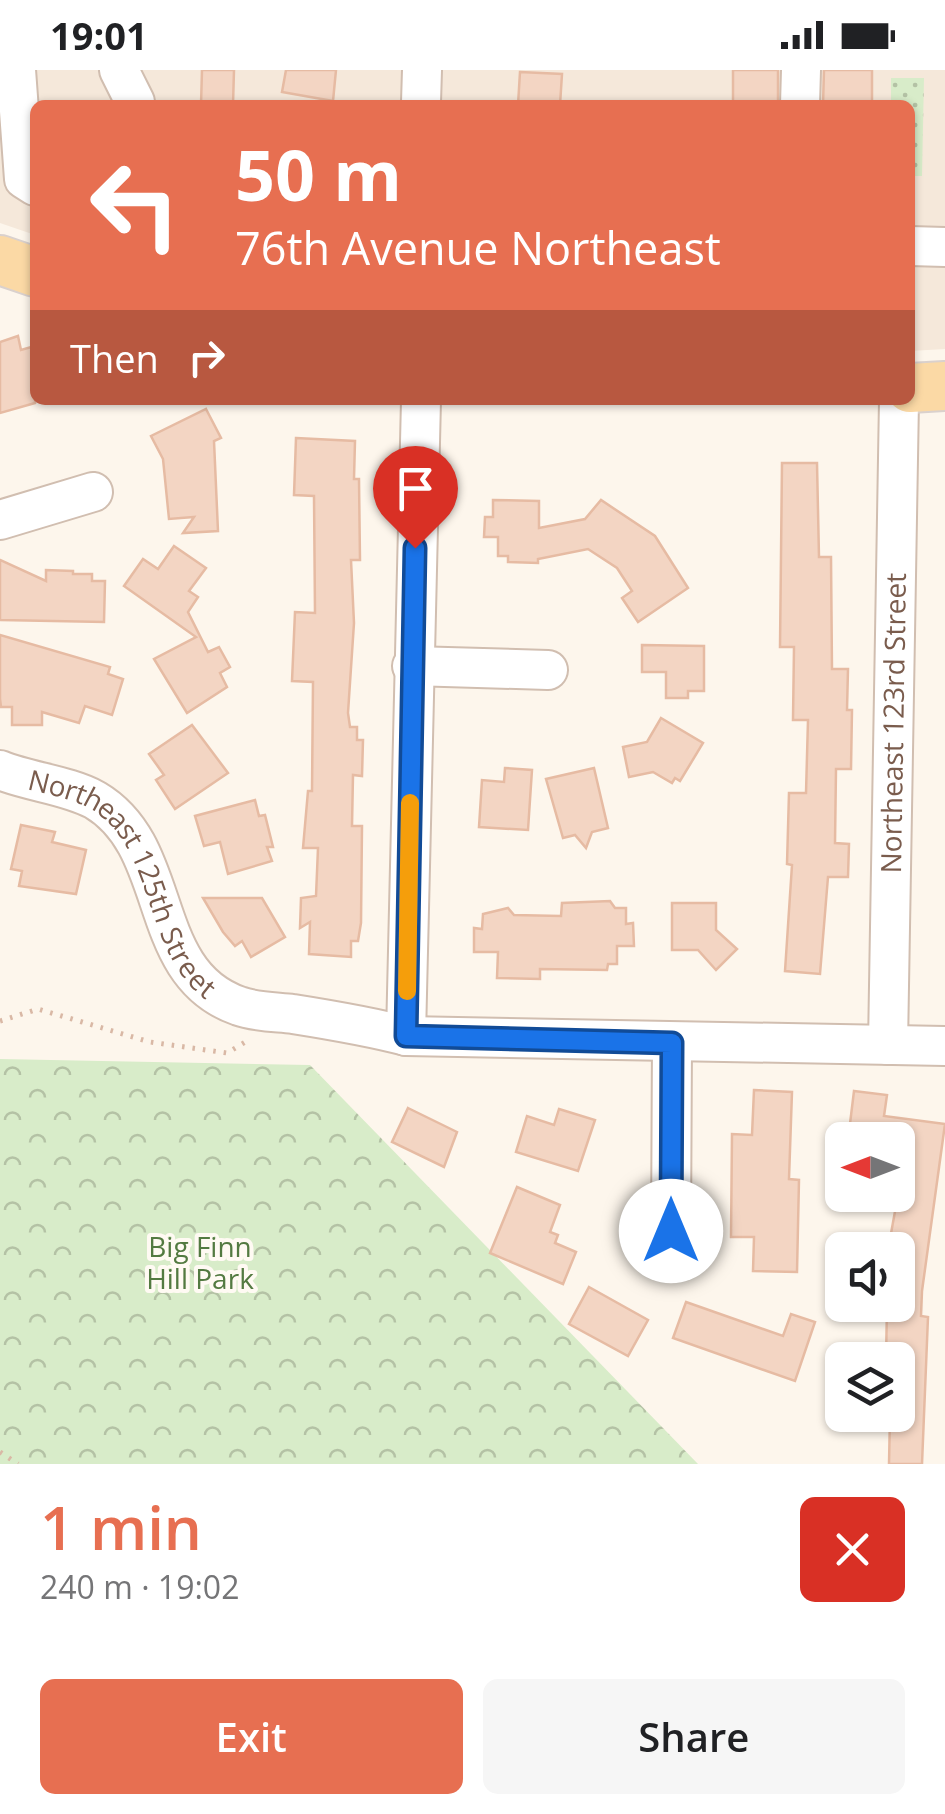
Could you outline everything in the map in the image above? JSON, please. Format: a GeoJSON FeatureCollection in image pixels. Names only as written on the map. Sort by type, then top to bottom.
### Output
{"type":"FeatureCollection","features":[{"type":"Feature","properties":{"kind":"main road"},"geometry":{"type":"LineString","coordinates":[[0,260],[30,270]]}},
{"type":"Feature","properties":{"kind":"main road"},"geometry":{"type":"LineString","coordinates":[[915,388],[945,386]]}},
{"type":"Feature","properties":{"kind":"street"},"geometry":{"type":"LineString","coordinates":[[16,70],[19,155],[24,179],[30,183]]}},
{"type":"Feature","properties":{"kind":"street"},"geometry":{"type":"LineString","coordinates":[[800,100],[801,70]]}},
{"type":"Feature","properties":{"kind":"street"},"geometry":{"type":"LineString","coordinates":[[915,246],[945,247]]}},
{"type":"Feature","properties":{"kind":"street"},"geometry":{"type":"LineString","coordinates":[[406,1036],[421,405]]}},
{"type":"Feature","properties":{"kind":"street","name":"Northeast 123rd Street"},"geometry":{"type":"LineString","coordinates":[[888,1045],[899,405]]}},
{"type":"Feature","properties":{"kind":"street"},"geometry":{"type":"LineString","coordinates":[[0,520],[93,492]]}},
{"type":"Feature","properties":{"kind":"street"},"geometry":{"type":"LineString","coordinates":[[412,666],[548,670]]}},
{"type":"Feature","properties":{"kind":"street","name":"Northeast 125th Street"},"geometry":{"type":"LineString","coordinates":[[0,770],[94,800],[126,828],[147,861],[171,941],[187,969],[246,1022]]}},
{"type":"Feature","properties":{"kind":"street"},"geometry":{"type":"LineString","coordinates":[[246,1022],[364,1024],[406,1036],[945,1046]]}},
{"type":"Feature","properties":{"kind":"street"},"geometry":{"type":"LineString","coordinates":[[671,1231],[672,1043]]}},
{"type":"Feature","properties":{"kind":"path"},"geometry":{"type":"LineString","coordinates":[[0,1020],[38,1009],[150,1042],[227,1053],[246,1022]]}},
{"type":"Feature","properties":{"kind":"path"},"geometry":{"type":"LineString","coordinates":[[0,1452],[18,1464]]}},
{"type":"Feature","properties":{"kind":"shaded area"},"geometry":{"type":"Polygon","coordinates":[[[0,70],[945,70],[945,349],[915,351],[915,100],[30,100],[30,233],[0,223],[0,70]]]}},
{"type":"Feature","properties":{"kind":"green space"},"geometry":{"type":"Polygon","coordinates":[[[891,78],[924,78],[922,176],[915,176],[915,100],[891,100],[891,78]]]}},
{"type":"Feature","properties":{"kind":"green space","name":"Big Finn Hill Park"},"geometry":{"type":"Polygon","coordinates":[[[0,1059],[310,1065],[698,1464],[0,1464],[0,1059]]]}},
{"type":"Feature","properties":{"kind":"building"},"geometry":{"type":"Polygon","coordinates":[[[202,70],[234,70],[233,100],[201,100],[202,70]]]}},
{"type":"Feature","properties":{"kind":"building"},"geometry":{"type":"Polygon","coordinates":[[[286,70],[336,70],[333,100],[282,92],[286,70]]]}},
{"type":"Feature","properties":{"kind":"building"},"geometry":{"type":"Polygon","coordinates":[[[733,70],[778,70],[778,100],[733,100],[733,70]]]}},
{"type":"Feature","properties":{"kind":"building"},"geometry":{"type":"Polygon","coordinates":[[[824,70],[872,70],[872,100],[823,100],[824,70]]]}},
{"type":"Feature","properties":{"kind":"building"},"geometry":{"type":"Polygon","coordinates":[[[520,72],[562,74],[560,100],[518,100],[520,72]]]}},
{"type":"Feature","properties":{"kind":"building"},"geometry":{"type":"Polygon","coordinates":[[[18,336],[21,350],[30,347],[30,404],[0,413],[0,342],[18,336]]]}},
{"type":"Feature","properties":{"kind":"building"},"geometry":{"type":"Polygon","coordinates":[[[206,409],[221,438],[214,441],[218,531],[183,533],[194,517],[169,519],[163,459],[151,436],[206,409]]]}},
{"type":"Feature","properties":{"kind":"building"},"geometry":{"type":"Polygon","coordinates":[[[296,438],[355,441],[360,560],[351,560],[354,623],[348,713],[350,727],[357,727],[357,740],[363,740],[362,776],[353,775],[352,826],[362,826],[361,923],[358,941],[351,941],[351,957],[309,954],[310,922],[300,928],[301,898],[316,896],[318,848],[303,848],[308,791],[312,791],[313,682],[292,681],[295,612],[315,613],[314,496],[294,495],[296,438]]]}},
{"type":"Feature","properties":{"kind":"building"},"geometry":{"type":"Polygon","coordinates":[[[782,463],[817,463],[819,557],[831,557],[832,669],[848,669],[847,710],[852,710],[851,769],[836,769],[835,843],[849,844],[848,877],[828,877],[820,974],[785,971],[792,865],[787,864],[789,793],[806,793],[808,720],[793,720],[794,647],[780,647],[782,463]]]}},
{"type":"Feature","properties":{"kind":"building"},"geometry":{"type":"Polygon","coordinates":[[[493,500],[539,501],[539,528],[585,519],[601,500],[655,536],[688,588],[638,622],[622,598],[632,591],[617,568],[588,549],[538,559],[538,563],[508,562],[508,556],[498,556],[498,537],[484,537],[485,517],[493,517],[493,500]]]}},
{"type":"Feature","properties":{"kind":"building"},"geometry":{"type":"Polygon","coordinates":[[[174,546],[206,568],[189,591],[198,597],[188,612],[208,652],[219,647],[230,667],[220,673],[227,687],[187,713],[154,659],[196,637],[124,586],[143,559],[158,569],[174,546]]]}},
{"type":"Feature","properties":{"kind":"building"},"geometry":{"type":"Polygon","coordinates":[[[0,560],[46,581],[46,570],[92,574],[92,581],[105,581],[104,622],[0,620],[0,560]]]}},
{"type":"Feature","properties":{"kind":"building"},"geometry":{"type":"Polygon","coordinates":[[[0,635],[110,667],[108,674],[123,679],[112,715],[85,706],[79,723],[42,712],[42,725],[12,725],[12,707],[1,707],[0,635]]]}},
{"type":"Feature","properties":{"kind":"building"},"geometry":{"type":"Polygon","coordinates":[[[642,645],[704,646],[704,691],[688,691],[688,698],[666,698],[666,672],[642,672],[642,645]]]}},
{"type":"Feature","properties":{"kind":"building"},"geometry":{"type":"Polygon","coordinates":[[[661,718],[703,743],[680,781],[675,778],[672,783],[653,772],[629,777],[623,747],[647,742],[661,718]]]}},
{"type":"Feature","properties":{"kind":"building"},"geometry":{"type":"Polygon","coordinates":[[[192,725],[228,773],[175,809],[156,780],[164,775],[149,754],[192,725]]]}},
{"type":"Feature","properties":{"kind":"building"},"geometry":{"type":"Polygon","coordinates":[[[505,768],[532,770],[528,830],[479,827],[482,780],[504,782],[505,768]]]}},
{"type":"Feature","properties":{"kind":"building"},"geometry":{"type":"Polygon","coordinates":[[[594,768],[608,828],[592,832],[586,848],[575,835],[563,838],[546,779],[594,768]]]}},
{"type":"Feature","properties":{"kind":"building"},"geometry":{"type":"Polygon","coordinates":[[[255,800],[259,816],[265,815],[273,847],[267,847],[272,861],[228,874],[220,842],[204,846],[195,816],[255,800]]]}},
{"type":"Feature","properties":{"kind":"building"},"geometry":{"type":"Polygon","coordinates":[[[21,825],[55,832],[52,842],[86,850],[76,894],[19,886],[22,871],[11,869],[21,825]]]}},
{"type":"Feature","properties":{"kind":"building"},"geometry":{"type":"Polygon","coordinates":[[[203,898],[262,898],[285,937],[251,957],[242,941],[235,946],[223,932],[203,898]]]}},
{"type":"Feature","properties":{"kind":"building"},"geometry":{"type":"Polygon","coordinates":[[[610,901],[615,908],[626,908],[626,924],[633,923],[634,946],[617,946],[617,964],[608,964],[607,970],[540,969],[540,979],[497,978],[498,952],[474,952],[474,928],[482,929],[483,914],[508,908],[514,915],[561,916],[562,903],[610,901]]]}},
{"type":"Feature","properties":{"kind":"building"},"geometry":{"type":"Polygon","coordinates":[[[672,903],[716,903],[716,930],[737,949],[716,970],[698,950],[672,950],[672,903]]]}},
{"type":"Feature","properties":{"kind":"building"},"geometry":{"type":"Polygon","coordinates":[[[754,1090],[792,1092],[789,1179],[799,1180],[797,1272],[753,1271],[754,1237],[731,1237],[732,1134],[752,1135],[754,1090]]]}},
{"type":"Feature","properties":{"kind":"building"},"geometry":{"type":"Polygon","coordinates":[[[854,1091],[887,1095],[884,1116],[945,1124],[922,1291],[921,1316],[928,1317],[922,1464],[889,1464],[890,1432],[915,1432],[915,1342],[886,1342],[887,1322],[915,1322],[915,1232],[891,1232],[895,1212],[915,1212],[915,1122],[850,1122],[854,1091]]]}},
{"type":"Feature","properties":{"kind":"building"},"geometry":{"type":"Polygon","coordinates":[[[408,1108],[457,1132],[444,1167],[392,1142],[408,1108]]]}},
{"type":"Feature","properties":{"kind":"building"},"geometry":{"type":"Polygon","coordinates":[[[559,1109],[595,1120],[578,1171],[516,1152],[527,1116],[554,1125],[559,1109]]]}},
{"type":"Feature","properties":{"kind":"building"},"geometry":{"type":"Polygon","coordinates":[[[517,1187],[560,1205],[550,1232],[558,1235],[555,1243],[576,1252],[563,1284],[490,1253],[517,1187]]]}},
{"type":"Feature","properties":{"kind":"building"},"geometry":{"type":"Polygon","coordinates":[[[589,1287],[648,1320],[628,1356],[569,1324],[589,1287]]]}},
{"type":"Feature","properties":{"kind":"building"},"geometry":{"type":"Polygon","coordinates":[[[686,1302],[783,1336],[791,1314],[815,1322],[795,1381],[673,1338],[686,1302]]]}},
{"type":"Feature","properties":{"kind":"slow traffic"},"geometry":{"type":"LineString","coordinates":[[407,991],[410,803]]}},
{"type":"Feature","properties":{"kind":"route"},"geometry":{"type":"LineString","coordinates":[[415,548],[406,1036],[672,1043],[671,1231]]}}]}
